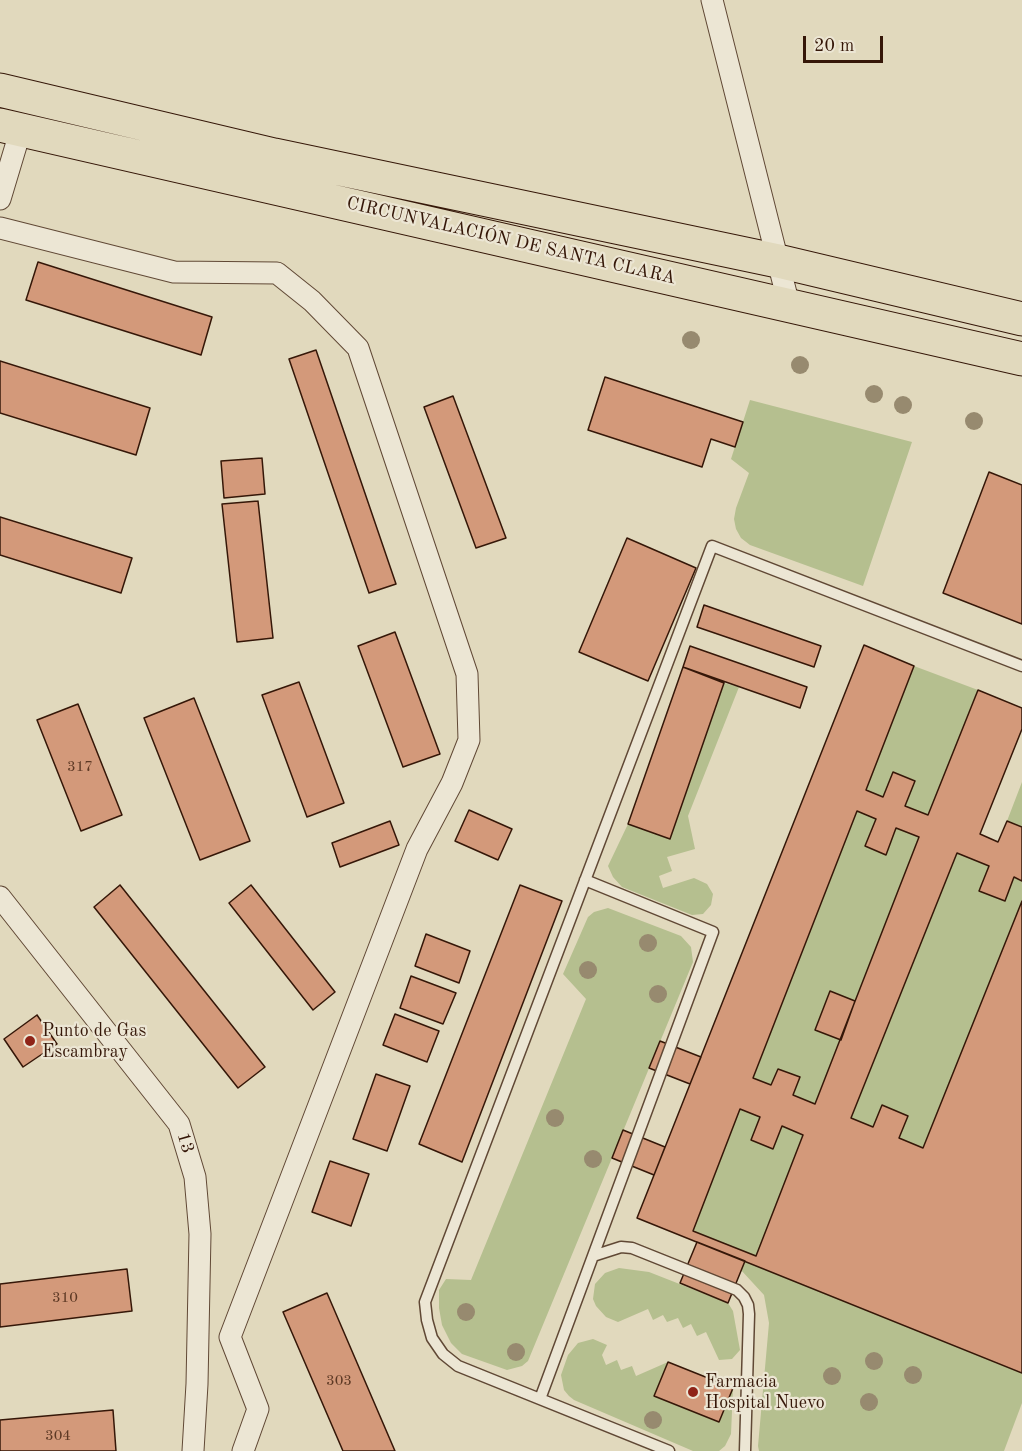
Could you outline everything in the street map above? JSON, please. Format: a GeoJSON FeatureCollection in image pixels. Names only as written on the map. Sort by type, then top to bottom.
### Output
{"type":"FeatureCollection","features":[{"type":"Feature","properties":{"kind":"highway","name":"CIRCUNVALACIÓN DE SANTA CLARA"},"geometry":{"type":"LineString","coordinates":[[0,90],[285,158],[778,261],[1022,319]]}},
{"type":"Feature","properties":{"kind":"highway","name":"CIRCUNVALACIÓN DE SANTA CLARA"},"geometry":{"type":"LineString","coordinates":[[10,127],[1022,359]]}},
{"type":"Feature","properties":{"kind":"highway"},"geometry":{"type":"LineString","coordinates":[[179,165],[197,153],[202,145],[201,138]]}},
{"type":"Feature","properties":{"kind":"street"},"geometry":{"type":"LineString","coordinates":[[712,0],[789,305]]}},
{"type":"Feature","properties":{"kind":"street"},"geometry":{"type":"LineString","coordinates":[[0,199],[10,127]]}},
{"type":"Feature","properties":{"kind":"street"},"geometry":{"type":"LineString","coordinates":[[0,228],[174,272],[277,273],[312,301],[358,348],[467,674],[469,740],[452,783],[417,849],[230,1337],[258,1409],[243,1451]]}},
{"type":"Feature","properties":{"kind":"street","name":"13"},"geometry":{"type":"LineString","coordinates":[[0,897],[179,1124],[195,1177],[200,1234],[197,1384],[193,1451]]}},
{"type":"Feature","properties":{"kind":"lane"},"geometry":{"type":"LineString","coordinates":[[669,1451],[458,1366],[443,1354],[432,1338],[425,1302],[712,546],[1022,666]]}},
{"type":"Feature","properties":{"kind":"lane"},"geometry":{"type":"LineString","coordinates":[[540,1399],[713,932],[585,880]]}},
{"type":"Feature","properties":{"kind":"lane"},"geometry":{"type":"LineString","coordinates":[[593,1257],[621,1246],[632,1248],[737,1290],[744,1297],[749,1314],[745,1451]]}},
{"type":"Feature","properties":{"kind":"green space"},"geometry":{"type":"Polygon","coordinates":[[[750,400],[912,442],[863,586],[750,545],[741,538],[734,519],[749,473],[731,459],[750,400]]]}},
{"type":"Feature","properties":{"kind":"green space"},"geometry":{"type":"Polygon","coordinates":[[[914,666],[978,690],[928,815],[905,806],[914,780],[893,772],[883,797],[866,790],[914,666]]]}},
{"type":"Feature","properties":{"kind":"green space"},"geometry":{"type":"Polygon","coordinates":[[[724,683],[739,687],[688,816],[695,849],[667,857],[672,871],[659,876],[663,888],[694,878],[707,884],[713,894],[711,905],[703,914],[692,915],[622,887],[613,877],[608,866],[628,824],[670,839],[724,683]]]}},
{"type":"Feature","properties":{"kind":"green space"},"geometry":{"type":"Polygon","coordinates":[[[1022,782],[1022,827],[1007,821],[1022,782]]]}},
{"type":"Feature","properties":{"kind":"green space"},"geometry":{"type":"Polygon","coordinates":[[[857,811],[876,819],[866,846],[886,854],[896,828],[919,837],[815,1104],[793,1095],[799,1077],[778,1069],[771,1085],[753,1078],[857,811]]]}},
{"type":"Feature","properties":{"kind":"green space"},"geometry":{"type":"Polygon","coordinates":[[[957,853],[989,866],[979,891],[1005,901],[1014,877],[1022,881],[1022,901],[923,1148],[899,1138],[907,1116],[882,1105],[873,1127],[851,1118],[957,853]]]}},
{"type":"Feature","properties":{"kind":"green space"},"geometry":{"type":"Polygon","coordinates":[[[608,908],[681,936],[691,947],[693,962],[528,1361],[522,1366],[507,1370],[462,1354],[451,1343],[442,1325],[439,1290],[446,1279],[471,1280],[586,999],[563,974],[588,917],[594,912],[608,908]]]}},
{"type":"Feature","properties":{"kind":"green space"},"geometry":{"type":"Polygon","coordinates":[[[740,1109],[760,1117],[751,1140],[772,1149],[782,1126],[803,1135],[756,1256],[693,1231],[740,1109]]]}},
{"type":"Feature","properties":{"kind":"green space"},"geometry":{"type":"Polygon","coordinates":[[[745,1261],[1022,1373],[1022,1403],[1004,1451],[759,1451],[769,1323],[764,1295],[741,1270],[745,1261]]]}},
{"type":"Feature","properties":{"kind":"green space"},"geometry":{"type":"Polygon","coordinates":[[[619,1268],[649,1272],[728,1303],[733,1311],[740,1350],[732,1359],[719,1360],[706,1332],[697,1336],[691,1324],[683,1328],[678,1318],[667,1322],[663,1315],[653,1320],[648,1309],[618,1322],[606,1317],[593,1299],[595,1284],[605,1273],[619,1268]]]}},
{"type":"Feature","properties":{"kind":"green space"},"geometry":{"type":"Polygon","coordinates":[[[593,1339],[607,1345],[602,1355],[606,1365],[617,1360],[621,1370],[632,1366],[636,1376],[668,1362],[654,1396],[718,1422],[733,1388],[731,1434],[725,1446],[719,1451],[693,1451],[569,1396],[564,1390],[561,1375],[568,1355],[578,1343],[593,1339]]]}},
{"type":"Feature","properties":{"kind":"building"},"geometry":{"type":"Polygon","coordinates":[[[38,262],[212,317],[201,355],[26,300],[38,262]]]}},
{"type":"Feature","properties":{"kind":"building"},"geometry":{"type":"Polygon","coordinates":[[[316,350],[396,584],[369,593],[289,359],[316,350]]]}},
{"type":"Feature","properties":{"kind":"building"},"geometry":{"type":"Polygon","coordinates":[[[0,361],[150,408],[136,455],[0,413],[0,361]]]}},
{"type":"Feature","properties":{"kind":"building"},"geometry":{"type":"Polygon","coordinates":[[[605,377],[743,422],[735,447],[711,439],[702,467],[588,430],[605,377]]]}},
{"type":"Feature","properties":{"kind":"building"},"geometry":{"type":"Polygon","coordinates":[[[453,396],[506,538],[476,548],[424,407],[453,396]]]}},
{"type":"Feature","properties":{"kind":"building"},"geometry":{"type":"Polygon","coordinates":[[[262,458],[265,494],[224,498],[221,461],[262,458]]]}},
{"type":"Feature","properties":{"kind":"building"},"geometry":{"type":"Polygon","coordinates":[[[989,472],[1022,485],[1022,624],[943,593],[989,472]]]}},
{"type":"Feature","properties":{"kind":"building"},"geometry":{"type":"Polygon","coordinates":[[[258,501],[273,638],[237,642],[222,504],[258,501]]]}},
{"type":"Feature","properties":{"kind":"building"},"geometry":{"type":"Polygon","coordinates":[[[0,517],[132,558],[121,593],[0,555],[0,517]]]}},
{"type":"Feature","properties":{"kind":"building"},"geometry":{"type":"Polygon","coordinates":[[[627,538],[696,568],[648,681],[579,652],[627,538]]]}},
{"type":"Feature","properties":{"kind":"building"},"geometry":{"type":"Polygon","coordinates":[[[704,605],[821,646],[814,667],[697,627],[704,605]]]}},
{"type":"Feature","properties":{"kind":"building"},"geometry":{"type":"Polygon","coordinates":[[[395,632],[440,754],[403,767],[358,646],[395,632]]]}},
{"type":"Feature","properties":{"kind":"building"},"geometry":{"type":"Polygon","coordinates":[[[864,645],[914,666],[866,790],[883,797],[893,772],[915,781],[905,806],[928,815],[978,690],[1022,708],[1022,729],[980,834],[998,842],[1007,821],[1022,827],[1022,881],[1014,877],[1005,901],[979,891],[989,866],[957,853],[851,1118],[873,1127],[882,1105],[908,1116],[899,1138],[923,1148],[1022,901],[1022,1373],[637,1218],[864,645]],[[857,811],[753,1078],[771,1085],[778,1069],[800,1077],[793,1095],[815,1104],[919,837],[896,828],[886,855],[865,846],[876,819],[857,811]],[[740,1109],[693,1231],[756,1256],[803,1135],[782,1126],[773,1149],[751,1140],[760,1117],[740,1109]]]}},
{"type":"Feature","properties":{"kind":"building"},"geometry":{"type":"Polygon","coordinates":[[[690,646],[807,687],[800,708],[683,667],[690,646]]]}},
{"type":"Feature","properties":{"kind":"building"},"geometry":{"type":"Polygon","coordinates":[[[683,667],[724,683],[670,839],[628,824],[683,667]]]}},
{"type":"Feature","properties":{"kind":"building"},"geometry":{"type":"Polygon","coordinates":[[[299,682],[344,803],[307,817],[262,695],[299,682]]]}},
{"type":"Feature","properties":{"kind":"building"},"geometry":{"type":"Polygon","coordinates":[[[194,698],[250,841],[200,860],[144,718],[194,698]]]}},
{"type":"Feature","properties":{"kind":"building"},"geometry":{"type":"Polygon","coordinates":[[[78,704],[122,815],[81,831],[37,720],[78,704]]]}},
{"type":"Feature","properties":{"kind":"building"},"geometry":{"type":"Polygon","coordinates":[[[469,810],[512,829],[498,860],[455,841],[469,810]]]}},
{"type":"Feature","properties":{"kind":"building"},"geometry":{"type":"Polygon","coordinates":[[[390,821],[399,845],[340,867],[332,843],[390,821]]]}},
{"type":"Feature","properties":{"kind":"building"},"geometry":{"type":"Polygon","coordinates":[[[120,885],[265,1067],[238,1088],[94,907],[120,885]]]}},
{"type":"Feature","properties":{"kind":"building"},"geometry":{"type":"Polygon","coordinates":[[[251,885],[335,992],[313,1010],[229,903],[251,885]]]}},
{"type":"Feature","properties":{"kind":"building"},"geometry":{"type":"Polygon","coordinates":[[[520,885],[562,901],[462,1162],[419,1144],[520,885]]]}},
{"type":"Feature","properties":{"kind":"building"},"geometry":{"type":"Polygon","coordinates":[[[426,934],[470,951],[459,983],[415,966],[426,934]]]}},
{"type":"Feature","properties":{"kind":"building"},"geometry":{"type":"Polygon","coordinates":[[[411,976],[456,993],[443,1024],[400,1008],[411,976]]]}},
{"type":"Feature","properties":{"kind":"building"},"geometry":{"type":"Polygon","coordinates":[[[830,991],[855,1001],[841,1040],[815,1030],[830,991]]]}},
{"type":"Feature","properties":{"kind":"building"},"geometry":{"type":"Polygon","coordinates":[[[395,1014],[439,1031],[427,1062],[383,1045],[395,1014]]]}},
{"type":"Feature","properties":{"kind":"building","name":"Punto de Gas Escambray"},"geometry":{"type":"Polygon","coordinates":[[[37,1015],[57,1044],[23,1067],[4,1039],[37,1015]]]}},
{"type":"Feature","properties":{"kind":"building"},"geometry":{"type":"Polygon","coordinates":[[[660,1041],[701,1057],[690,1084],[649,1068],[660,1041]]]}},
{"type":"Feature","properties":{"kind":"building"},"geometry":{"type":"Polygon","coordinates":[[[376,1074],[410,1086],[387,1151],[353,1139],[376,1074]]]}},
{"type":"Feature","properties":{"kind":"building"},"geometry":{"type":"Polygon","coordinates":[[[623,1130],[665,1147],[654,1175],[612,1158],[623,1130]]]}},
{"type":"Feature","properties":{"kind":"building"},"geometry":{"type":"Polygon","coordinates":[[[330,1161],[369,1174],[351,1226],[312,1212],[330,1161]]]}},
{"type":"Feature","properties":{"kind":"building"},"geometry":{"type":"Polygon","coordinates":[[[697,1242],[745,1261],[728,1303],[680,1283],[697,1242]]]}},
{"type":"Feature","properties":{"kind":"building"},"geometry":{"type":"Polygon","coordinates":[[[127,1269],[132,1311],[0,1327],[0,1284],[127,1269]]]}},
{"type":"Feature","properties":{"kind":"building"},"geometry":{"type":"Polygon","coordinates":[[[327,1293],[395,1451],[343,1451],[283,1312],[327,1293]]]}},
{"type":"Feature","properties":{"kind":"building","name":"Farmacia Hospital Nuevo"},"geometry":{"type":"Polygon","coordinates":[[[668,1362],[733,1388],[719,1422],[654,1396],[668,1362]]]}},
{"type":"Feature","properties":{"kind":"building"},"geometry":{"type":"Polygon","coordinates":[[[113,1410],[116,1451],[0,1451],[0,1420],[113,1410]]]}},
{"type":"Feature","properties":{"kind":"place","name":"Punto de Gas Escambray"},"geometry":{"type":"Point","coordinates":[30,1041]}},
{"type":"Feature","properties":{"kind":"place","name":"Farmacia Hospital Nuevo"},"geometry":{"type":"Point","coordinates":[693,1392]}}]}
